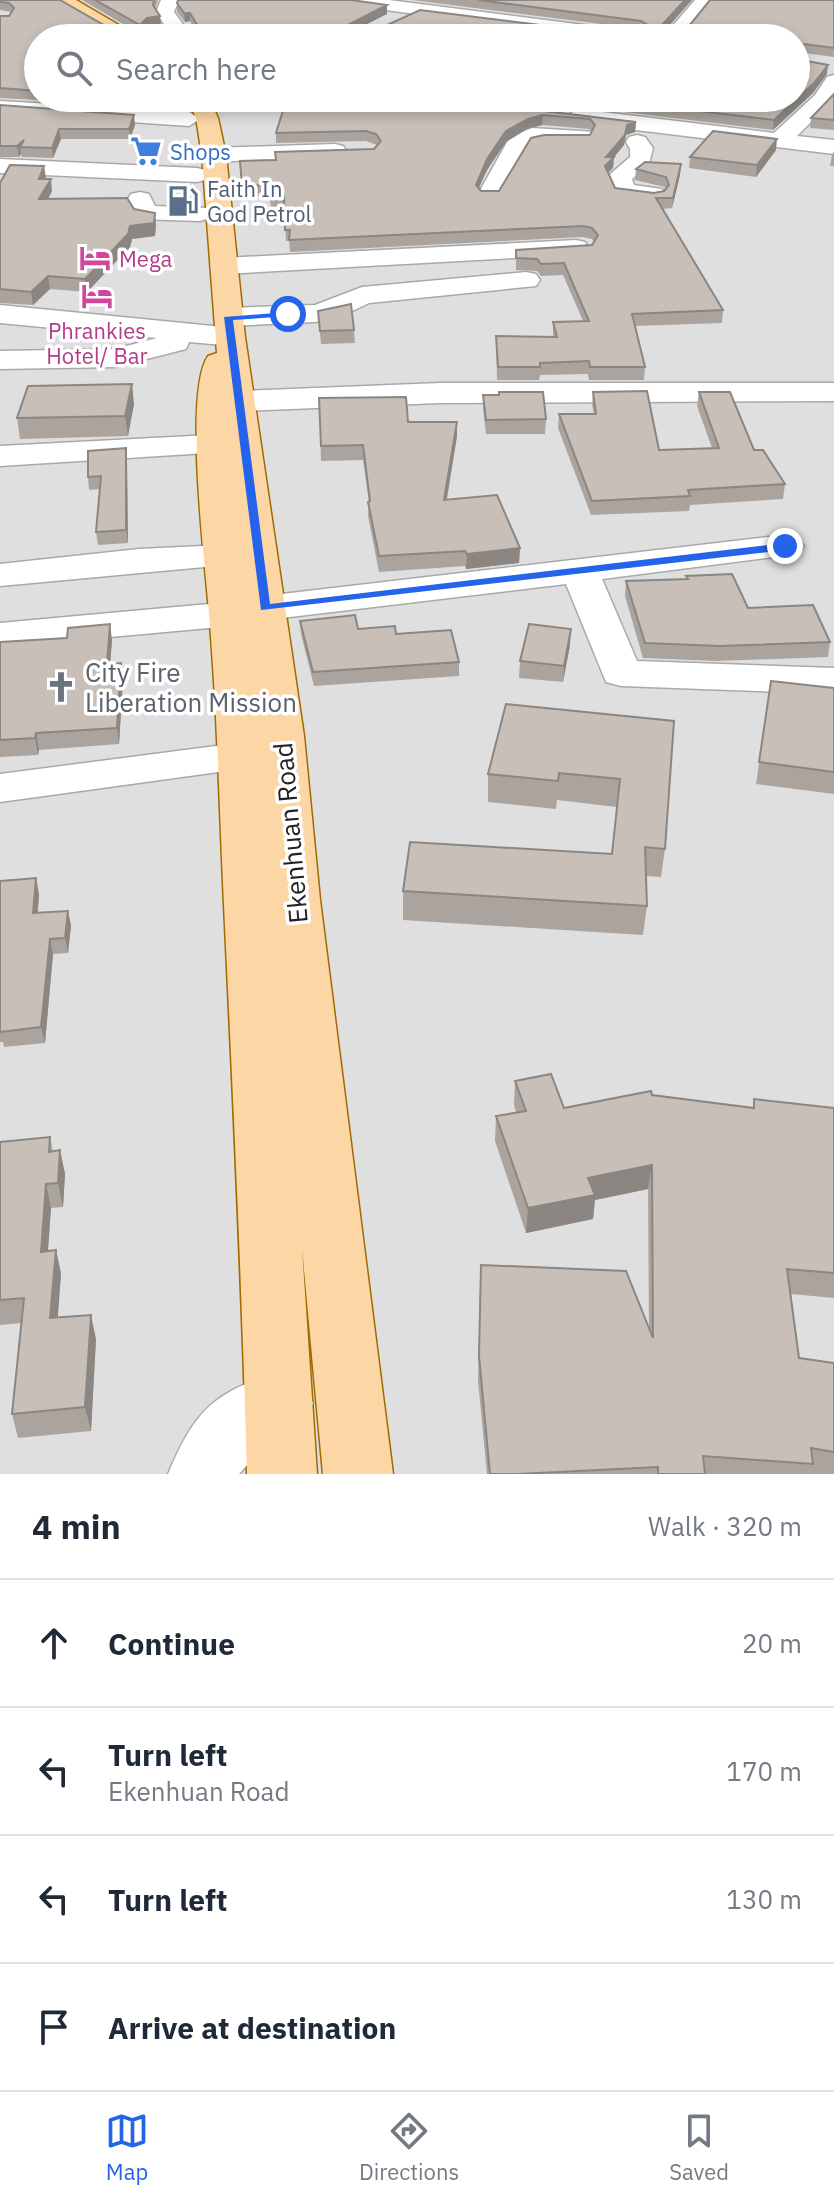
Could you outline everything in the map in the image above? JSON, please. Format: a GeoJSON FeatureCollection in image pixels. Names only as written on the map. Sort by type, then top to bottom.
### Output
{"type":"FeatureCollection","features":[{"type":"Feature","properties":{"kind":"main road"},"geometry":{"type":"LineString","coordinates":[[61,0],[108,24]]}},
{"type":"Feature","properties":{"kind":"main road"},"geometry":{"type":"LineString","coordinates":[[79,0],[121,24]]}},
{"type":"Feature","properties":{"kind":"main road","name":"Ekenhuan Road"},"geometry":{"type":"LineString","coordinates":[[191,112],[203,185],[224,266],[217,329],[211,445],[224,556],[248,611],[282,736],[295,900],[358,1474]]}},
{"type":"Feature","properties":{"kind":"main road","name":"Ekenhuan Road"},"geometry":{"type":"LineString","coordinates":[[203,185],[210,318],[217,329],[241,401],[248,611],[239,757],[282,1474]]}},
{"type":"Feature","properties":{"kind":"street"},"geometry":{"type":"LineString","coordinates":[[170,0],[165,12],[173,24]]}},
{"type":"Feature","properties":{"kind":"street"},"geometry":{"type":"LineString","coordinates":[[348,0],[385,2],[499,24]]}},
{"type":"Feature","properties":{"kind":"street"},"geometry":{"type":"LineString","coordinates":[[684,24],[704,0]]}},
{"type":"Feature","properties":{"kind":"street"},"geometry":{"type":"LineString","coordinates":[[386,24],[424,6]]}},
{"type":"Feature","properties":{"kind":"street"},"geometry":{"type":"LineString","coordinates":[[529,24],[541,7]]}},
{"type":"Feature","properties":{"kind":"street"},"geometry":{"type":"LineString","coordinates":[[810,111],[823,99],[830,70]]}},
{"type":"Feature","properties":{"kind":"street"},"geometry":{"type":"LineString","coordinates":[[0,107],[24,107]]}},
{"type":"Feature","properties":{"kind":"street"},"geometry":{"type":"LineString","coordinates":[[620,121],[628,112]]}},
{"type":"Feature","properties":{"kind":"street"},"geometry":{"type":"LineString","coordinates":[[779,141],[809,112]]}},
{"type":"Feature","properties":{"kind":"street"},"geometry":{"type":"LineString","coordinates":[[560,114],[834,147]]}},
{"type":"Feature","properties":{"kind":"street"},"geometry":{"type":"LineString","coordinates":[[490,194],[518,142],[532,135],[637,142],[690,130]]}},
{"type":"Feature","properties":{"kind":"street"},"geometry":{"type":"LineString","coordinates":[[637,142],[642,148],[641,159],[619,177],[621,188],[653,194]]}},
{"type":"Feature","properties":{"kind":"street"},"geometry":{"type":"LineString","coordinates":[[113,200],[140,199],[145,214],[203,185],[355,151]]}},
{"type":"Feature","properties":{"kind":"street"},"geometry":{"type":"LineString","coordinates":[[0,166],[203,185]]}},
{"type":"Feature","properties":{"kind":"street"},"geometry":{"type":"LineString","coordinates":[[224,266],[582,248]]}},
{"type":"Feature","properties":{"kind":"street"},"geometry":{"type":"LineString","coordinates":[[0,360],[115,358],[143,353],[217,329],[344,307],[362,295],[526,280]]}},
{"type":"Feature","properties":{"kind":"street"},"geometry":{"type":"LineString","coordinates":[[0,314],[217,329]]}},
{"type":"Feature","properties":{"kind":"street"},"geometry":{"type":"LineString","coordinates":[[241,401],[440,393],[834,392]]}},
{"type":"Feature","properties":{"kind":"street"},"geometry":{"type":"LineString","coordinates":[[0,456],[211,445]]}},
{"type":"Feature","properties":{"kind":"street"},"geometry":{"type":"LineString","coordinates":[[0,635],[248,611],[785,546]]}},
{"type":"Feature","properties":{"kind":"street"},"geometry":{"type":"LineString","coordinates":[[0,575],[139,560],[224,556]]}},
{"type":"Feature","properties":{"kind":"street"},"geometry":{"type":"LineString","coordinates":[[580,571],[621,673],[834,681]]}},
{"type":"Feature","properties":{"kind":"street"},"geometry":{"type":"LineString","coordinates":[[0,788],[239,757]]}},
{"type":"Feature","properties":{"kind":"street"},"geometry":{"type":"LineString","coordinates":[[203,1474],[210,1453],[233,1428],[258,1408],[279,1403]]}},
{"type":"Feature","properties":{"kind":"shaded area"},"geometry":{"type":"Polygon","coordinates":[[[0,0],[834,0],[834,1474],[0,1474],[0,0]]]}},
{"type":"Feature","properties":{"kind":"building"},"geometry":{"type":"Polygon","coordinates":[[[60,0],[102,24],[24,24],[24,90],[0,88],[0,16],[9,16],[14,8],[9,3],[0,2],[60,0]]]}},
{"type":"Feature","properties":{"kind":"building"},"geometry":{"type":"Polygon","coordinates":[[[95,0],[154,0],[153,5],[160,16],[147,18],[138,24],[95,0]]]}},
{"type":"Feature","properties":{"kind":"building"},"geometry":{"type":"Polygon","coordinates":[[[178,0],[351,0],[387,5],[350,24],[197,24],[190,13],[184,13],[178,0]]]}},
{"type":"Feature","properties":{"kind":"building"},"geometry":{"type":"Polygon","coordinates":[[[478,0],[685,0],[663,24],[646,24],[478,0]]]}},
{"type":"Feature","properties":{"kind":"building"},"geometry":{"type":"Polygon","coordinates":[[[710,0],[834,0],[834,48],[810,45],[810,24],[691,24],[710,0]]]}},
{"type":"Feature","properties":{"kind":"building"},"geometry":{"type":"Polygon","coordinates":[[[420,10],[532,24],[389,24],[420,10]]]}},
{"type":"Feature","properties":{"kind":"building"},"geometry":{"type":"Polygon","coordinates":[[[810,62],[828,65],[810,87],[810,62]]]}},
{"type":"Feature","properties":{"kind":"building"},"geometry":{"type":"Polygon","coordinates":[[[834,94],[834,120],[811,118],[834,94]]]}},
{"type":"Feature","properties":{"kind":"building"},"geometry":{"type":"Polygon","coordinates":[[[0,105],[24,107],[24,112],[134,115],[129,129],[59,129],[52,148],[20,147],[24,140],[17,146],[0,146],[0,105]]]}},
{"type":"Feature","properties":{"kind":"building"},"geometry":{"type":"Polygon","coordinates":[[[283,112],[553,112],[636,122],[627,125],[625,135],[606,157],[614,157],[605,166],[615,188],[654,193],[664,191],[669,185],[666,177],[636,169],[645,162],[681,164],[673,198],[656,198],[723,310],[632,314],[645,367],[590,367],[589,361],[540,363],[540,367],[498,367],[496,336],[557,337],[553,322],[589,321],[564,263],[541,264],[537,259],[516,258],[516,250],[592,245],[598,235],[592,228],[289,240],[290,230],[285,230],[284,195],[270,196],[269,185],[242,186],[240,161],[276,160],[275,152],[374,149],[381,141],[376,134],[366,131],[276,133],[283,112]],[[543,115],[528,119],[506,131],[487,159],[476,185],[481,191],[499,191],[531,138],[590,135],[595,125],[590,119],[543,115]]]}},
{"type":"Feature","properties":{"kind":"building"},"geometry":{"type":"Polygon","coordinates":[[[707,112],[783,112],[774,120],[707,112]]]}},
{"type":"Feature","properties":{"kind":"building"},"geometry":{"type":"Polygon","coordinates":[[[713,131],[777,139],[757,165],[690,157],[713,131]]]}},
{"type":"Feature","properties":{"kind":"building"},"geometry":{"type":"Polygon","coordinates":[[[10,165],[44,166],[39,179],[51,179],[39,199],[127,198],[134,209],[155,213],[154,223],[130,226],[128,234],[85,279],[48,276],[31,292],[0,289],[0,183],[10,165]]]}},
{"type":"Feature","properties":{"kind":"building"},"geometry":{"type":"Polygon","coordinates":[[[351,304],[354,330],[320,331],[318,311],[351,304]]]}},
{"type":"Feature","properties":{"kind":"building"},"geometry":{"type":"Polygon","coordinates":[[[132,384],[125,416],[17,418],[28,386],[132,384]]]}},
{"type":"Feature","properties":{"kind":"building"},"geometry":{"type":"Polygon","coordinates":[[[647,391],[659,450],[719,448],[699,392],[730,392],[754,450],[763,450],[785,484],[688,490],[690,496],[592,501],[559,414],[596,414],[593,392],[647,391]]]}},
{"type":"Feature","properties":{"kind":"building"},"geometry":{"type":"Polygon","coordinates":[[[499,392],[543,392],[546,419],[486,420],[483,395],[499,395],[499,392]]]}},
{"type":"Feature","properties":{"kind":"building"},"geometry":{"type":"Polygon","coordinates":[[[406,397],[408,422],[457,422],[444,500],[497,495],[520,548],[467,554],[465,551],[379,556],[368,502],[363,445],[321,446],[319,398],[406,397]]]}},
{"type":"Feature","properties":{"kind":"building"},"geometry":{"type":"Polygon","coordinates":[[[126,448],[126,530],[96,532],[101,476],[88,477],[88,451],[126,448]]]}},
{"type":"Feature","properties":{"kind":"building"},"geometry":{"type":"Polygon","coordinates":[[[732,574],[748,608],[813,605],[830,642],[720,646],[645,643],[626,581],[732,574]]]}},
{"type":"Feature","properties":{"kind":"building"},"geometry":{"type":"Polygon","coordinates":[[[355,615],[358,629],[395,626],[396,634],[451,630],[459,662],[313,672],[300,621],[355,615]]]}},
{"type":"Feature","properties":{"kind":"building"},"geometry":{"type":"Polygon","coordinates":[[[110,624],[107,664],[121,663],[117,728],[36,733],[35,738],[0,740],[0,642],[67,638],[68,628],[110,624]]]}},
{"type":"Feature","properties":{"kind":"building"},"geometry":{"type":"Polygon","coordinates":[[[529,624],[571,629],[564,666],[520,661],[529,624]]]}},
{"type":"Feature","properties":{"kind":"building"},"geometry":{"type":"Polygon","coordinates":[[[771,681],[834,688],[834,772],[759,762],[771,681]]]}},
{"type":"Feature","properties":{"kind":"building"},"geometry":{"type":"Polygon","coordinates":[[[506,704],[674,721],[665,849],[645,847],[647,906],[403,891],[410,842],[612,854],[620,779],[559,773],[558,781],[488,774],[506,704]]]}},
{"type":"Feature","properties":{"kind":"building"},"geometry":{"type":"Polygon","coordinates":[[[36,878],[33,913],[68,911],[65,938],[50,939],[41,1027],[0,1032],[0,881],[36,878]]]}},
{"type":"Feature","properties":{"kind":"building"},"geometry":{"type":"Polygon","coordinates":[[[551,1074],[564,1108],[651,1091],[652,1095],[754,1108],[754,1099],[834,1108],[834,1273],[787,1269],[799,1358],[834,1363],[834,1452],[811,1448],[813,1464],[703,1456],[705,1474],[658,1474],[658,1467],[490,1474],[479,1356],[481,1265],[626,1271],[653,1338],[652,1165],[588,1178],[595,1195],[528,1208],[496,1116],[526,1111],[515,1081],[551,1074]]]}},
{"type":"Feature","properties":{"kind":"building"},"geometry":{"type":"Polygon","coordinates":[[[50,1137],[49,1152],[60,1150],[58,1183],[46,1184],[41,1252],[56,1250],[50,1318],[91,1315],[85,1407],[12,1414],[24,1298],[0,1300],[0,1142],[50,1137]]]}},
{"type":"Feature","properties":{"kind":"place","name":"Shops"},"geometry":{"type":"Point","coordinates":[146,151]}},
{"type":"Feature","properties":{"kind":"place","name":"Faith In God Petrol"},"geometry":{"type":"Point","coordinates":[183,201]}},
{"type":"Feature","properties":{"kind":"place","name":"Mega"},"geometry":{"type":"Point","coordinates":[95,258]}},
{"type":"Feature","properties":{"kind":"place","name":"Phrankies Hotel/ Bar"},"geometry":{"type":"Point","coordinates":[97,296]}},
{"type":"Feature","properties":{"kind":"place","name":"City Fire Liberation Mission"},"geometry":{"type":"Point","coordinates":[61,687]}},
{"type":"Feature","properties":{"kind":"route"},"geometry":{"type":"LineString","coordinates":[[288,314],[228,317],[265,608],[785,546]]}}]}
